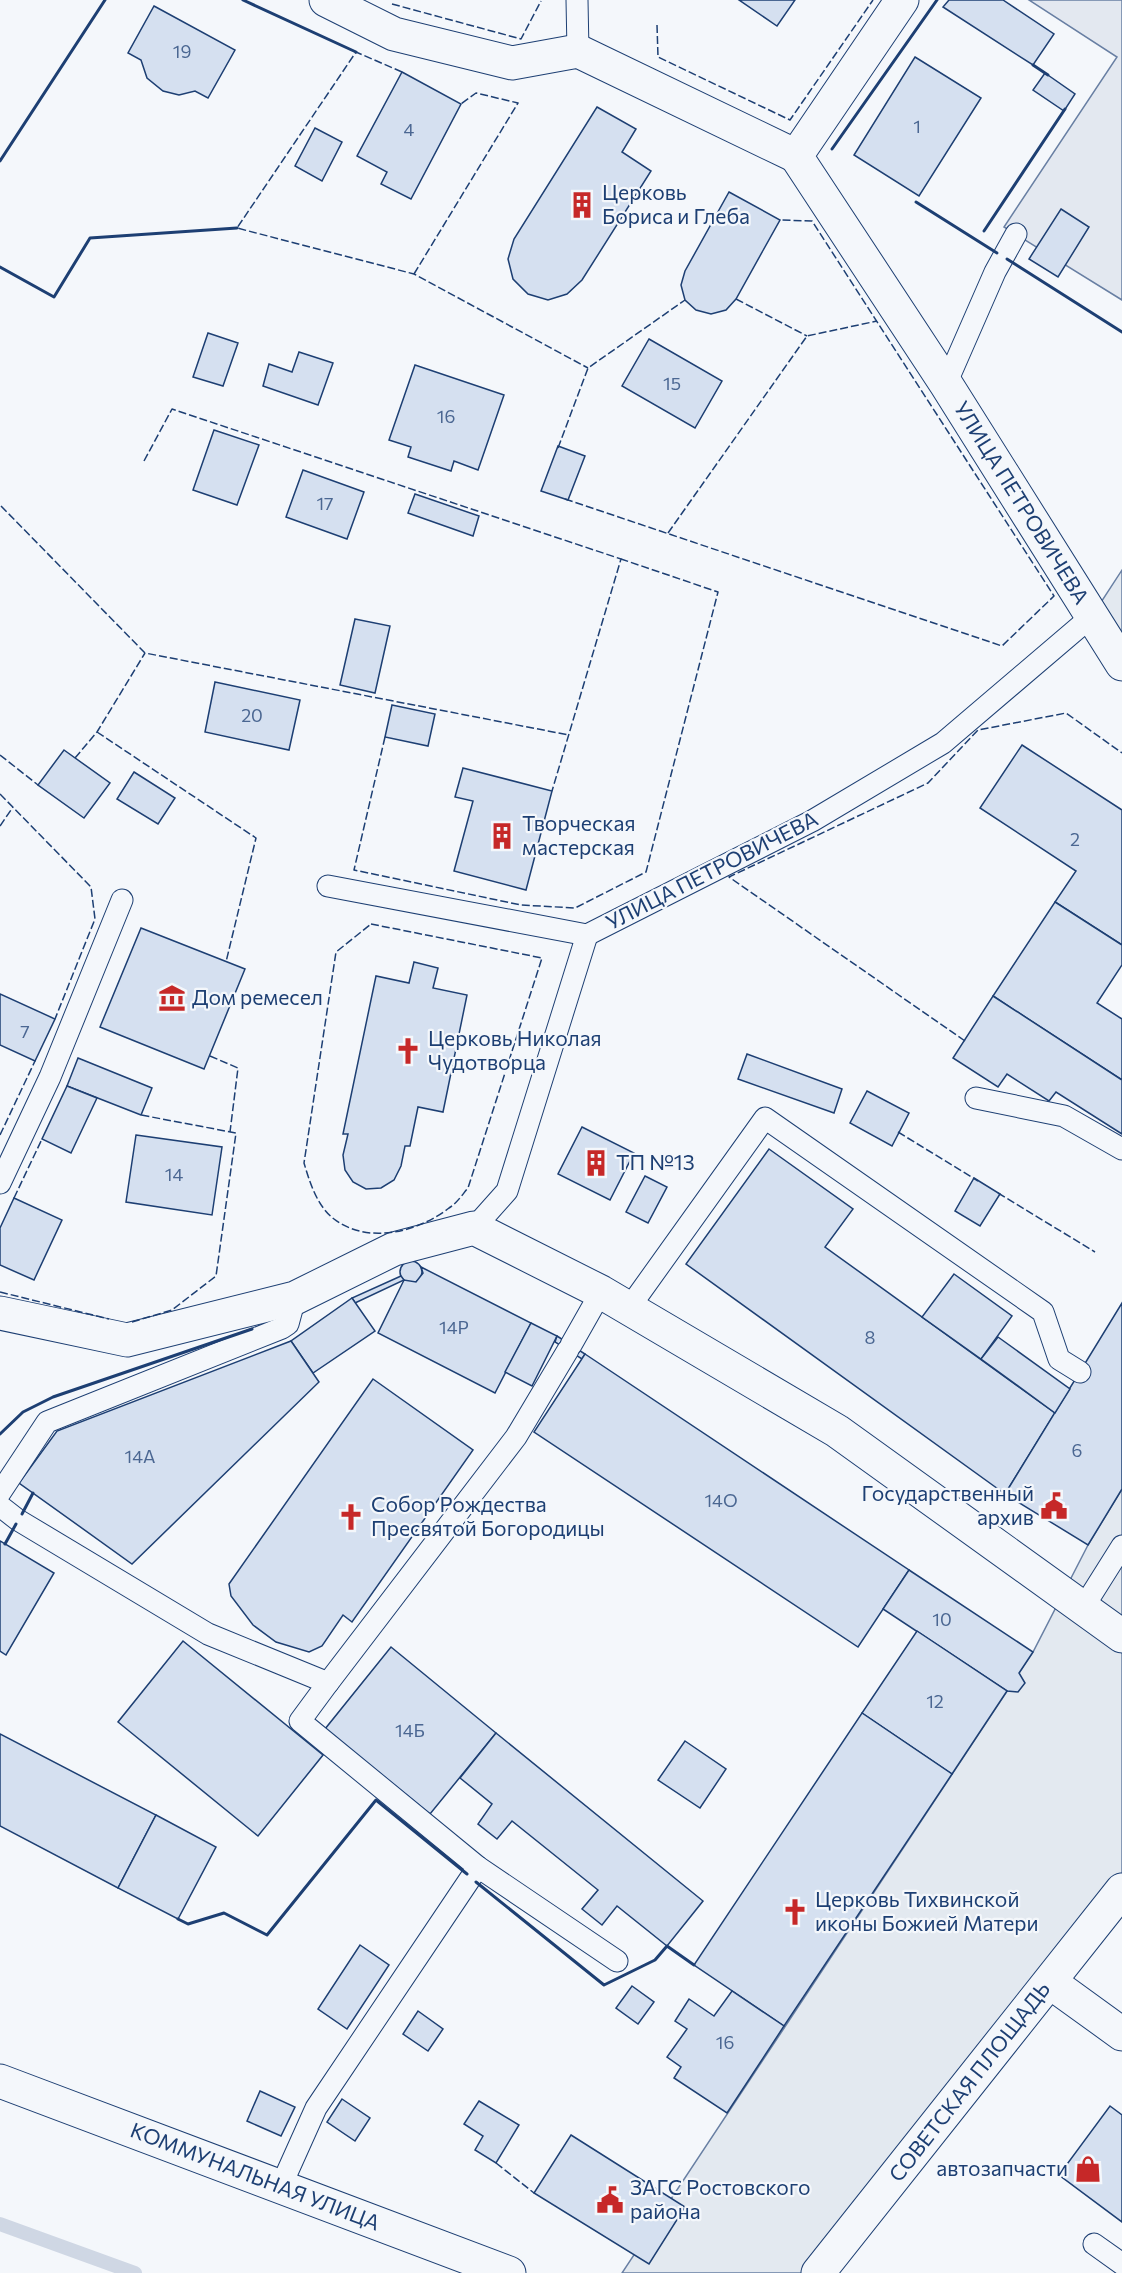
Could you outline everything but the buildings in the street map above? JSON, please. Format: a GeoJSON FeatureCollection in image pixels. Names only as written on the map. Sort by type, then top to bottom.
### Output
{"type":"FeatureCollection","features":[{"type":"Feature","properties":{"kind":"street"},"geometry":{"type":"LineString","coordinates":[[326,0],[394,34],[512,63],[578,51],[796,156],[902,0]]}},
{"type":"Feature","properties":{"kind":"street","name":"УЛИЦА ПЕТРОВИЧЕВА"},"geometry":{"type":"LineString","coordinates":[[796,156],[946,384],[1092,615]]}},
{"type":"Feature","properties":{"kind":"street"},"geometry":{"type":"LineString","coordinates":[[1092,615],[1122,663]]}},
{"type":"Feature","properties":{"kind":"street"},"geometry":{"type":"LineString","coordinates":[[0,1312],[126,1340],[295,1298],[394,1249],[474,1228],[601,1292],[837,1431],[1122,1636]]}},
{"type":"Feature","properties":{"kind":"street","name":"СОВЕТСКАЯ ПЛОЩАДЬ"},"geometry":{"type":"LineString","coordinates":[[818,2273],[1122,1890]]}},
{"type":"Feature","properties":{"kind":"street"},"geometry":{"type":"LineString","coordinates":[[1050,1982],[1122,2034]]}},
{"type":"Feature","properties":{"kind":"street","name":"КОММУНАЛЬНАЯ УЛИЦА"},"geometry":{"type":"LineString","coordinates":[[0,2081],[509,2273]]}},
{"type":"Feature","properties":{"kind":"lane"},"geometry":{"type":"LineString","coordinates":[[577,0],[578,51]]}},
{"type":"Feature","properties":{"kind":"lane"},"geometry":{"type":"LineString","coordinates":[[946,384],[995,272],[1016,234]]}},
{"type":"Feature","properties":{"kind":"lane","name":"УЛИЦА ПЕТРОВИЧЕВА"},"geometry":{"type":"LineString","coordinates":[[328,886],[587,935],[812,821],[943,743],[1092,615]]}},
{"type":"Feature","properties":{"kind":"lane"},"geometry":{"type":"LineString","coordinates":[[0,1183],[50,1077],[122,900]]}},
{"type":"Feature","properties":{"kind":"lane"},"geometry":{"type":"LineString","coordinates":[[474,1228],[507,1191],[587,935]]}},
{"type":"Feature","properties":{"kind":"lane"},"geometry":{"type":"LineString","coordinates":[[976,1098],[1064,1116],[1122,1149]]}},
{"type":"Feature","properties":{"kind":"lane"},"geometry":{"type":"LineString","coordinates":[[629,1308],[765,1118],[1043,1312],[1059,1359],[1080,1372]]}},
{"type":"Feature","properties":{"kind":"lane"},"geometry":{"type":"LineString","coordinates":[[601,1292],[516,1437],[300,1721],[478,1867],[617,1961]]}},
{"type":"Feature","properties":{"kind":"lane"},"geometry":{"type":"LineString","coordinates":[[0,1493],[47,1422],[282,1328],[288,1324],[295,1298]]}},
{"type":"Feature","properties":{"kind":"lane"},"geometry":{"type":"LineString","coordinates":[[0,1506],[18,1520],[208,1635],[328,1683]]}},
{"type":"Feature","properties":{"kind":"lane"},"geometry":{"type":"LineString","coordinates":[[1083,1608],[1122,1546]]}},
{"type":"Feature","properties":{"kind":"lane"},"geometry":{"type":"LineString","coordinates":[[281,2186],[316,2108],[478,1867]]}},
{"type":"Feature","properties":{"kind":"lane"},"geometry":{"type":"LineString","coordinates":[[1094,2244],[1122,2264]]}},
{"type":"Feature","properties":{"kind":"shaded area"},"geometry":{"type":"Polygon","coordinates":[[[1029,0],[1122,0],[1122,300],[1004,227],[1117,57],[1029,0]]]}},
{"type":"Feature","properties":{"kind":"shaded area"},"geometry":{"type":"Polygon","coordinates":[[[1122,570],[1122,663],[1092,616],[1122,570]]]}},
{"type":"Feature","properties":{"kind":"shaded area"},"geometry":{"type":"Polygon","coordinates":[[[1122,1489],[1122,1890],[818,2273],[622,2273],[1033,1652],[1088,1545],[1122,1489]]]}},
{"type":"Feature","properties":{"kind":"waterway"},"geometry":{"type":"LineString","coordinates":[[0,2224],[135,2273]]}},
{"type":"Feature","properties":{"kind":"fence"},"geometry":{"type":"LineString","coordinates":[[657,25],[658,57],[790,120],[873,0]]}},
{"type":"Feature","properties":{"kind":"fence"},"geometry":{"type":"LineString","coordinates":[[392,4],[521,39],[541,1]]}},
{"type":"Feature","properties":{"kind":"fence"},"geometry":{"type":"LineString","coordinates":[[402,72],[356,52],[237,228],[414,274],[588,368]]}},
{"type":"Feature","properties":{"kind":"fence"},"geometry":{"type":"LineString","coordinates":[[414,274],[518,103],[476,93],[461,104]]}},
{"type":"Feature","properties":{"kind":"fence"},"geometry":{"type":"LineString","coordinates":[[565,499],[1002,646],[1054,596],[812,221],[780,220]]}},
{"type":"Feature","properties":{"kind":"fence"},"geometry":{"type":"LineString","coordinates":[[736,299],[807,336]]}},
{"type":"Feature","properties":{"kind":"fence"},"geometry":{"type":"LineString","coordinates":[[558,448],[588,368],[685,300]]}},
{"type":"Feature","properties":{"kind":"fence"},"geometry":{"type":"LineString","coordinates":[[668,533],[807,336],[877,321]]}},
{"type":"Feature","properties":{"kind":"fence"},"geometry":{"type":"LineString","coordinates":[[144,461],[172,409],[621,559],[552,791]]}},
{"type":"Feature","properties":{"kind":"fence"},"geometry":{"type":"LineString","coordinates":[[1,506],[145,653],[569,735]]}},
{"type":"Feature","properties":{"kind":"fence"},"geometry":{"type":"LineString","coordinates":[[385,737],[354,870],[521,905],[575,908],[646,872],[718,592],[621,559]]}},
{"type":"Feature","properties":{"kind":"fence"},"geometry":{"type":"LineString","coordinates":[[75,758],[97,732],[145,653]]}},
{"type":"Feature","properties":{"kind":"fence"},"geometry":{"type":"LineString","coordinates":[[965,1041],[729,877],[928,783],[978,730],[1066,713],[1122,753]]}},
{"type":"Feature","properties":{"kind":"fence"},"geometry":{"type":"LineString","coordinates":[[97,732],[256,838],[226,962]]}},
{"type":"Feature","properties":{"kind":"fence"},"geometry":{"type":"LineString","coordinates":[[0,755],[38,785]]}},
{"type":"Feature","properties":{"kind":"fence"},"geometry":{"type":"LineString","coordinates":[[0,794],[91,887],[95,919],[55,1019]]}},
{"type":"Feature","properties":{"kind":"fence"},"geometry":{"type":"LineString","coordinates":[[0,826],[13,807]]}},
{"type":"Feature","properties":{"kind":"fence"},"geometry":{"type":"LineString","coordinates":[[371,924],[542,958],[468,1188],[452,1206],[423,1224],[393,1232],[377,1233],[362,1232],[347,1227],[328,1214],[315,1194],[304,1163],[336,952],[371,924]]}},
{"type":"Feature","properties":{"kind":"fence"},"geometry":{"type":"LineString","coordinates":[[210,1056],[238,1068],[230,1132]]}},
{"type":"Feature","properties":{"kind":"fence"},"geometry":{"type":"LineString","coordinates":[[0,1135],[35,1061]]}},
{"type":"Feature","properties":{"kind":"fence"},"geometry":{"type":"LineString","coordinates":[[132,1322],[172,1310],[216,1276],[236,1133],[141,1115]]}},
{"type":"Feature","properties":{"kind":"fence"},"geometry":{"type":"LineString","coordinates":[[898,1132],[978,1181]]}},
{"type":"Feature","properties":{"kind":"fence"},"geometry":{"type":"LineString","coordinates":[[14,1198],[42,1139]]}},
{"type":"Feature","properties":{"kind":"fence"},"geometry":{"type":"LineString","coordinates":[[998,1193],[1095,1252]]}},
{"type":"Feature","properties":{"kind":"fence"},"geometry":{"type":"LineString","coordinates":[[0,1292],[109,1319]]}},
{"type":"Feature","properties":{"kind":"fence"},"geometry":{"type":"LineString","coordinates":[[496,2163],[534,2193]]}},
{"type":"Feature","properties":{"kind":"wall"},"geometry":{"type":"LineString","coordinates":[[0,161],[105,0]]}},
{"type":"Feature","properties":{"kind":"wall"},"geometry":{"type":"LineString","coordinates":[[243,0],[356,52]]}},
{"type":"Feature","properties":{"kind":"wall"},"geometry":{"type":"LineString","coordinates":[[832,149],[937,0]]}},
{"type":"Feature","properties":{"kind":"wall"},"geometry":{"type":"LineString","coordinates":[[1033,65],[1048,75]]}},
{"type":"Feature","properties":{"kind":"wall"},"geometry":{"type":"LineString","coordinates":[[984,231],[1065,109]]}},
{"type":"Feature","properties":{"kind":"wall"},"geometry":{"type":"LineString","coordinates":[[916,202],[997,253]]}},
{"type":"Feature","properties":{"kind":"wall"},"geometry":{"type":"LineString","coordinates":[[0,267],[54,297],[90,238],[237,228]]}},
{"type":"Feature","properties":{"kind":"wall"},"geometry":{"type":"LineString","coordinates":[[1007,259],[1122,332]]}},
{"type":"Feature","properties":{"kind":"wall"},"geometry":{"type":"LineString","coordinates":[[0,1434],[23,1412],[53,1397],[252,1329]]}},
{"type":"Feature","properties":{"kind":"wall"},"geometry":{"type":"LineString","coordinates":[[22,1514],[33,1493]]}},
{"type":"Feature","properties":{"kind":"wall"},"geometry":{"type":"LineString","coordinates":[[5,1544],[16,1524]]}},
{"type":"Feature","properties":{"kind":"wall"},"geometry":{"type":"LineString","coordinates":[[178,1919],[188,1924],[224,1913],[267,1935],[376,1800],[467,1874]]}},
{"type":"Feature","properties":{"kind":"wall"},"geometry":{"type":"LineString","coordinates":[[476,1882],[604,1985],[655,1960],[667,1946],[694,1965]]}},
{"type":"Feature","properties":{"kind":"place","name":"Церковь Бориса и Глеба"},"geometry":{"type":"Point","coordinates":[582,205]}},
{"type":"Feature","properties":{"kind":"place","name":"Творческая мастерская"},"geometry":{"type":"Point","coordinates":[502,836]}},
{"type":"Feature","properties":{"kind":"place","name":"Дом ремесел"},"geometry":{"type":"Point","coordinates":[172,998]}},
{"type":"Feature","properties":{"kind":"place","name":"Церковь Николая Чудотворца"},"geometry":{"type":"Point","coordinates":[408,1051]}},
{"type":"Feature","properties":{"kind":"place","name":"ТП №13"},"geometry":{"type":"Point","coordinates":[596,1163]}},
{"type":"Feature","properties":{"kind":"place","name":"Государственный архив"},"geometry":{"type":"Point","coordinates":[1054,1506]}},
{"type":"Feature","properties":{"kind":"place","name":"Собор Рождества Пресвятой Богородицы"},"geometry":{"type":"Point","coordinates":[351,1517]}},
{"type":"Feature","properties":{"kind":"place","name":"Церковь Тихвинской иконы Божией Матери"},"geometry":{"type":"Point","coordinates":[795,1912]}},
{"type":"Feature","properties":{"kind":"place","name":"автозапчасти"},"geometry":{"type":"Point","coordinates":[1088,2169]}},
{"type":"Feature","properties":{"kind":"place","name":"ЗАГС Ростовского района"},"geometry":{"type":"Point","coordinates":[610,2200]}}]}
